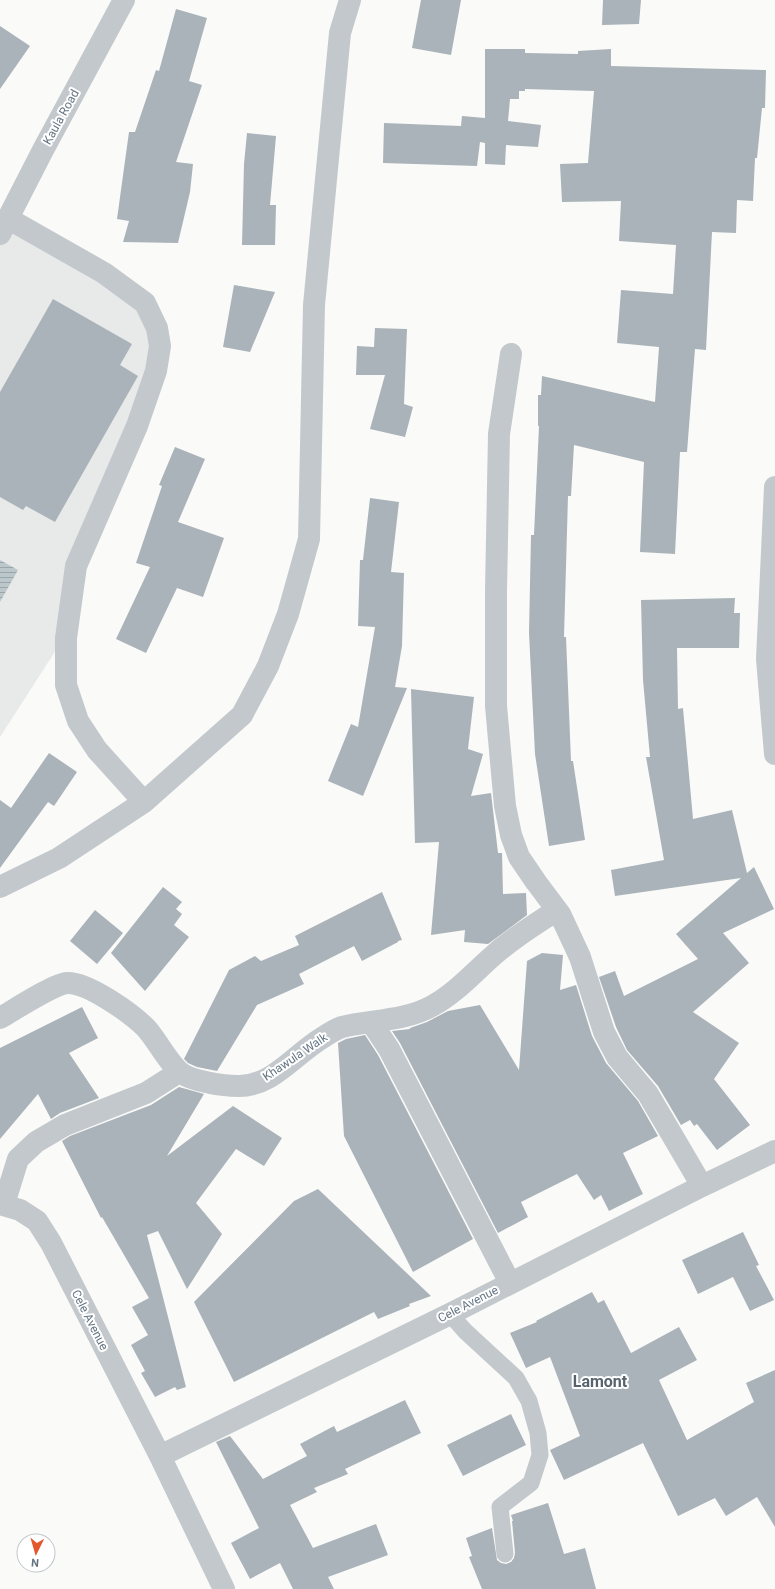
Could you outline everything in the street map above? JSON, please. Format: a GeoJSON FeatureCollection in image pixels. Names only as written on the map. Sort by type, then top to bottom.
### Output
{"type":"FeatureCollection","features":[{"type":"Feature","properties":{"kind":"street","name":"Kaula Road"},"geometry":{"type":"LineString","coordinates":[[4,227],[43,150],[124,0]]}},
{"type":"Feature","properties":{"kind":"street"},"geometry":{"type":"LineString","coordinates":[[0,887],[59,858],[144,802],[242,715],[271,658],[288,614],[309,539],[314,305],[340,33],[350,0]]}},
{"type":"Feature","properties":{"kind":"street"},"geometry":{"type":"LineString","coordinates":[[4,227],[104,273],[145,303],[157,328],[160,346],[156,371],[137,426],[76,566],[66,638],[66,685],[78,721],[97,750],[144,802]]}},
{"type":"Feature","properties":{"kind":"street"},"geometry":{"type":"LineString","coordinates":[[511,354],[499,434],[496,591],[496,706],[503,791],[511,835],[520,857],[557,910],[580,957],[604,1032],[617,1057],[648,1094],[702,1186]]}},
{"type":"Feature","properties":{"kind":"street"},"geometry":{"type":"LineString","coordinates":[[775,487],[767,659],[775,754]]}},
{"type":"Feature","properties":{"kind":"street","name":"Khawula Walk"},"geometry":{"type":"LineString","coordinates":[[0,1018],[57,986],[68,983],[95,992],[118,1006],[147,1029],[180,1072],[193,1079],[211,1082],[238,1086],[254,1084],[271,1076],[320,1038],[341,1028],[405,1016],[431,1007],[452,994],[496,953],[557,910]]}},
{"type":"Feature","properties":{"kind":"street"},"geometry":{"type":"LineString","coordinates":[[371,1022],[389,1049],[510,1283]]}},
{"type":"Feature","properties":{"kind":"street"},"geometry":{"type":"LineString","coordinates":[[2,1204],[18,1159],[36,1142],[65,1125],[146,1093],[180,1072]]}},
{"type":"Feature","properties":{"kind":"street","name":"Cele Avenue"},"geometry":{"type":"LineString","coordinates":[[160,1456],[450,1314],[702,1186],[775,1152]]}},
{"type":"Feature","properties":{"kind":"street","name":"Cele Avenue"},"geometry":{"type":"LineString","coordinates":[[2,1204],[20,1210],[37,1221],[51,1243],[160,1456],[224,1589]]}},
{"type":"Feature","properties":{"kind":"lane"},"geometry":{"type":"LineString","coordinates":[[450,1314],[465,1331],[516,1378],[529,1401],[538,1433],[540,1455],[531,1483],[500,1507],[505,1554]]}},
{"type":"Feature","properties":{"kind":"shaded area"},"geometry":{"type":"Polygon","coordinates":[[[6,219],[143,303],[158,344],[76,565],[65,636],[0,737],[0,229],[6,219]]]}},
{"type":"Feature","properties":{"kind":"shaded area"},"geometry":{"type":"Polygon","coordinates":[[[0,560],[18,570],[0,602],[0,560]]]}},
{"type":"Feature","properties":{"kind":"building"},"geometry":{"type":"Polygon","coordinates":[[[421,0],[461,0],[451,55],[412,48],[421,0]]]}},
{"type":"Feature","properties":{"kind":"building"},"geometry":{"type":"Polygon","coordinates":[[[603,0],[641,0],[639,24],[602,25],[603,0]]]}},
{"type":"Feature","properties":{"kind":"building"},"geometry":{"type":"Polygon","coordinates":[[[176,9],[207,18],[189,81],[202,85],[176,162],[193,164],[190,192],[178,243],[123,242],[129,221],[117,219],[129,132],[135,132],[156,70],[159,71],[176,9]]]}},
{"type":"Feature","properties":{"kind":"building"},"geometry":{"type":"Polygon","coordinates":[[[0,26],[30,46],[0,89],[0,26]]]}},
{"type":"Feature","properties":{"kind":"building"},"geometry":{"type":"Polygon","coordinates":[[[485,49],[525,49],[525,53],[578,54],[578,51],[611,49],[611,66],[766,70],[765,108],[762,108],[757,158],[755,158],[753,201],[737,200],[736,233],[712,232],[706,350],[695,349],[687,452],[680,452],[675,554],[640,552],[644,462],[574,445],[571,496],[568,496],[564,637],[566,637],[571,761],[573,761],[585,840],[549,846],[535,754],[529,633],[531,535],[534,535],[539,426],[538,395],[541,395],[542,376],[655,402],[659,347],[617,343],[621,290],[673,294],[676,245],[619,241],[621,201],[562,202],[560,164],[588,163],[594,91],[525,89],[525,91],[519,91],[519,99],[510,99],[508,121],[541,125],[538,147],[506,145],[505,165],[485,164],[485,143],[480,142],[477,166],[383,163],[384,123],[461,126],[462,116],[485,118],[485,49]]]}},
{"type":"Feature","properties":{"kind":"building"},"geometry":{"type":"Polygon","coordinates":[[[247,133],[276,136],[270,205],[276,205],[275,245],[242,245],[244,164],[247,133]]]}},
{"type":"Feature","properties":{"kind":"building"},"geometry":{"type":"Polygon","coordinates":[[[234,285],[275,292],[250,352],[223,347],[234,285]]]}},
{"type":"Feature","properties":{"kind":"building"},"geometry":{"type":"Polygon","coordinates":[[[53,299],[132,344],[120,365],[138,376],[55,522],[26,506],[23,510],[0,497],[0,392],[53,299]]]}},
{"type":"Feature","properties":{"kind":"building"},"geometry":{"type":"Polygon","coordinates":[[[375,328],[407,329],[404,404],[413,407],[405,437],[370,429],[385,375],[356,375],[357,346],[374,347],[375,328]]]}},
{"type":"Feature","properties":{"kind":"building"},"geometry":{"type":"Polygon","coordinates":[[[175,447],[205,459],[178,522],[224,538],[203,597],[177,588],[146,653],[116,639],[150,567],[136,563],[162,486],[159,485],[175,447]]]}},
{"type":"Feature","properties":{"kind":"building"},"geometry":{"type":"Polygon","coordinates":[[[370,498],[399,502],[391,572],[404,573],[402,646],[395,687],[407,688],[363,796],[328,781],[351,724],[358,727],[375,627],[358,626],[360,560],[363,560],[370,498]]]}},
{"type":"Feature","properties":{"kind":"building"},"geometry":{"type":"Polygon","coordinates":[[[735,598],[734,613],[740,613],[739,648],[677,648],[678,709],[683,708],[693,819],[732,810],[747,873],[754,867],[774,909],[723,933],[749,963],[693,1012],[739,1043],[714,1079],[750,1125],[717,1150],[697,1124],[694,1126],[690,1120],[681,1125],[658,1086],[627,1050],[616,1027],[599,977],[615,971],[624,996],[698,959],[676,934],[741,878],[615,896],[611,870],[664,860],[646,757],[650,757],[643,680],[641,600],[735,598]]]}},
{"type":"Feature","properties":{"kind":"building"},"geometry":{"type":"Polygon","coordinates":[[[411,689],[474,697],[468,749],[483,754],[471,796],[491,793],[498,853],[502,853],[503,894],[526,893],[527,915],[488,944],[464,942],[465,930],[431,935],[439,842],[415,843],[411,689]]]}},
{"type":"Feature","properties":{"kind":"building"},"geometry":{"type":"Polygon","coordinates":[[[49,753],[77,772],[54,806],[48,802],[0,868],[0,800],[11,808],[49,753]]]}},
{"type":"Feature","properties":{"kind":"building"},"geometry":{"type":"Polygon","coordinates":[[[163,887],[182,902],[176,909],[182,914],[174,925],[189,937],[145,991],[111,953],[163,887]]]}},
{"type":"Feature","properties":{"kind":"building"},"geometry":{"type":"Polygon","coordinates":[[[382,892],[402,940],[362,961],[354,946],[299,974],[304,984],[257,1005],[217,1071],[197,1067],[188,1063],[184,1059],[229,970],[255,956],[261,961],[299,945],[295,936],[382,892]]]}},
{"type":"Feature","properties":{"kind":"building"},"geometry":{"type":"Polygon","coordinates":[[[95,910],[123,933],[97,964],[70,941],[95,910]]]}},
{"type":"Feature","properties":{"kind":"building"},"geometry":{"type":"Polygon","coordinates":[[[542,953],[563,955],[560,990],[576,985],[592,1036],[606,1063],[638,1101],[658,1136],[623,1153],[643,1194],[609,1211],[601,1195],[594,1200],[577,1174],[521,1202],[528,1217],[498,1233],[400,1043],[392,1031],[410,1029],[448,1011],[480,1005],[519,1070],[527,961],[542,953]]]}},
{"type":"Feature","properties":{"kind":"building"},"geometry":{"type":"Polygon","coordinates":[[[82,1007],[98,1038],[69,1053],[99,1098],[60,1113],[51,1119],[38,1094],[0,1139],[0,1048],[82,1007]]]}},
{"type":"Feature","properties":{"kind":"building"},"geometry":{"type":"Polygon","coordinates":[[[365,1035],[378,1055],[473,1239],[413,1272],[344,1136],[338,1043],[346,1039],[365,1035]]]}},
{"type":"Feature","properties":{"kind":"building"},"geometry":{"type":"Polygon","coordinates":[[[179,1087],[204,1094],[167,1156],[233,1106],[282,1138],[264,1166],[236,1149],[196,1203],[222,1234],[187,1289],[158,1231],[147,1235],[186,1387],[177,1390],[175,1387],[155,1397],[141,1373],[145,1371],[131,1345],[148,1335],[132,1307],[149,1298],[102,1217],[101,1218],[62,1141],[70,1136],[151,1105],[179,1087]]]}},
{"type":"Feature","properties":{"kind":"building"},"geometry":{"type":"Polygon","coordinates":[[[318,1189],[431,1296],[409,1304],[410,1306],[378,1319],[374,1312],[234,1382],[194,1302],[294,1201],[318,1189]]]}},
{"type":"Feature","properties":{"kind":"building"},"geometry":{"type":"Polygon","coordinates":[[[743,1232],[759,1265],[756,1266],[774,1300],[750,1311],[733,1277],[698,1294],[682,1260],[743,1232]]]}},
{"type":"Feature","properties":{"kind":"building"},"geometry":{"type":"Polygon","coordinates":[[[592,1292],[598,1303],[604,1300],[631,1353],[679,1327],[697,1360],[659,1380],[687,1440],[754,1402],[746,1383],[775,1370],[775,1527],[757,1497],[726,1516],[715,1498],[678,1516],[643,1443],[564,1480],[550,1450],[580,1436],[550,1357],[526,1368],[510,1333],[537,1322],[536,1321],[592,1292]]]}},
{"type":"Feature","properties":{"kind":"building"},"geometry":{"type":"Polygon","coordinates":[[[405,1400],[421,1433],[345,1469],[348,1474],[314,1488],[317,1492],[290,1505],[313,1548],[376,1524],[388,1555],[328,1577],[334,1589],[293,1589],[280,1563],[250,1579],[231,1543],[259,1528],[216,1442],[230,1436],[263,1479],[307,1456],[300,1444],[334,1426],[337,1432],[405,1400]]]}},
{"type":"Feature","properties":{"kind":"building"},"geometry":{"type":"Polygon","coordinates":[[[511,1414],[526,1445],[463,1476],[447,1445],[511,1414]]]}},
{"type":"Feature","properties":{"kind":"building"},"geometry":{"type":"Polygon","coordinates":[[[548,1503],[564,1554],[585,1548],[596,1589],[482,1589],[469,1557],[472,1556],[466,1538],[492,1528],[497,1560],[506,1564],[511,1562],[515,1553],[513,1521],[511,1515],[548,1503]]]}},
{"type":"Feature","properties":{"kind":"district","name":"Lamont"},"geometry":{"type":"Point","coordinates":[600,1381]}}]}
